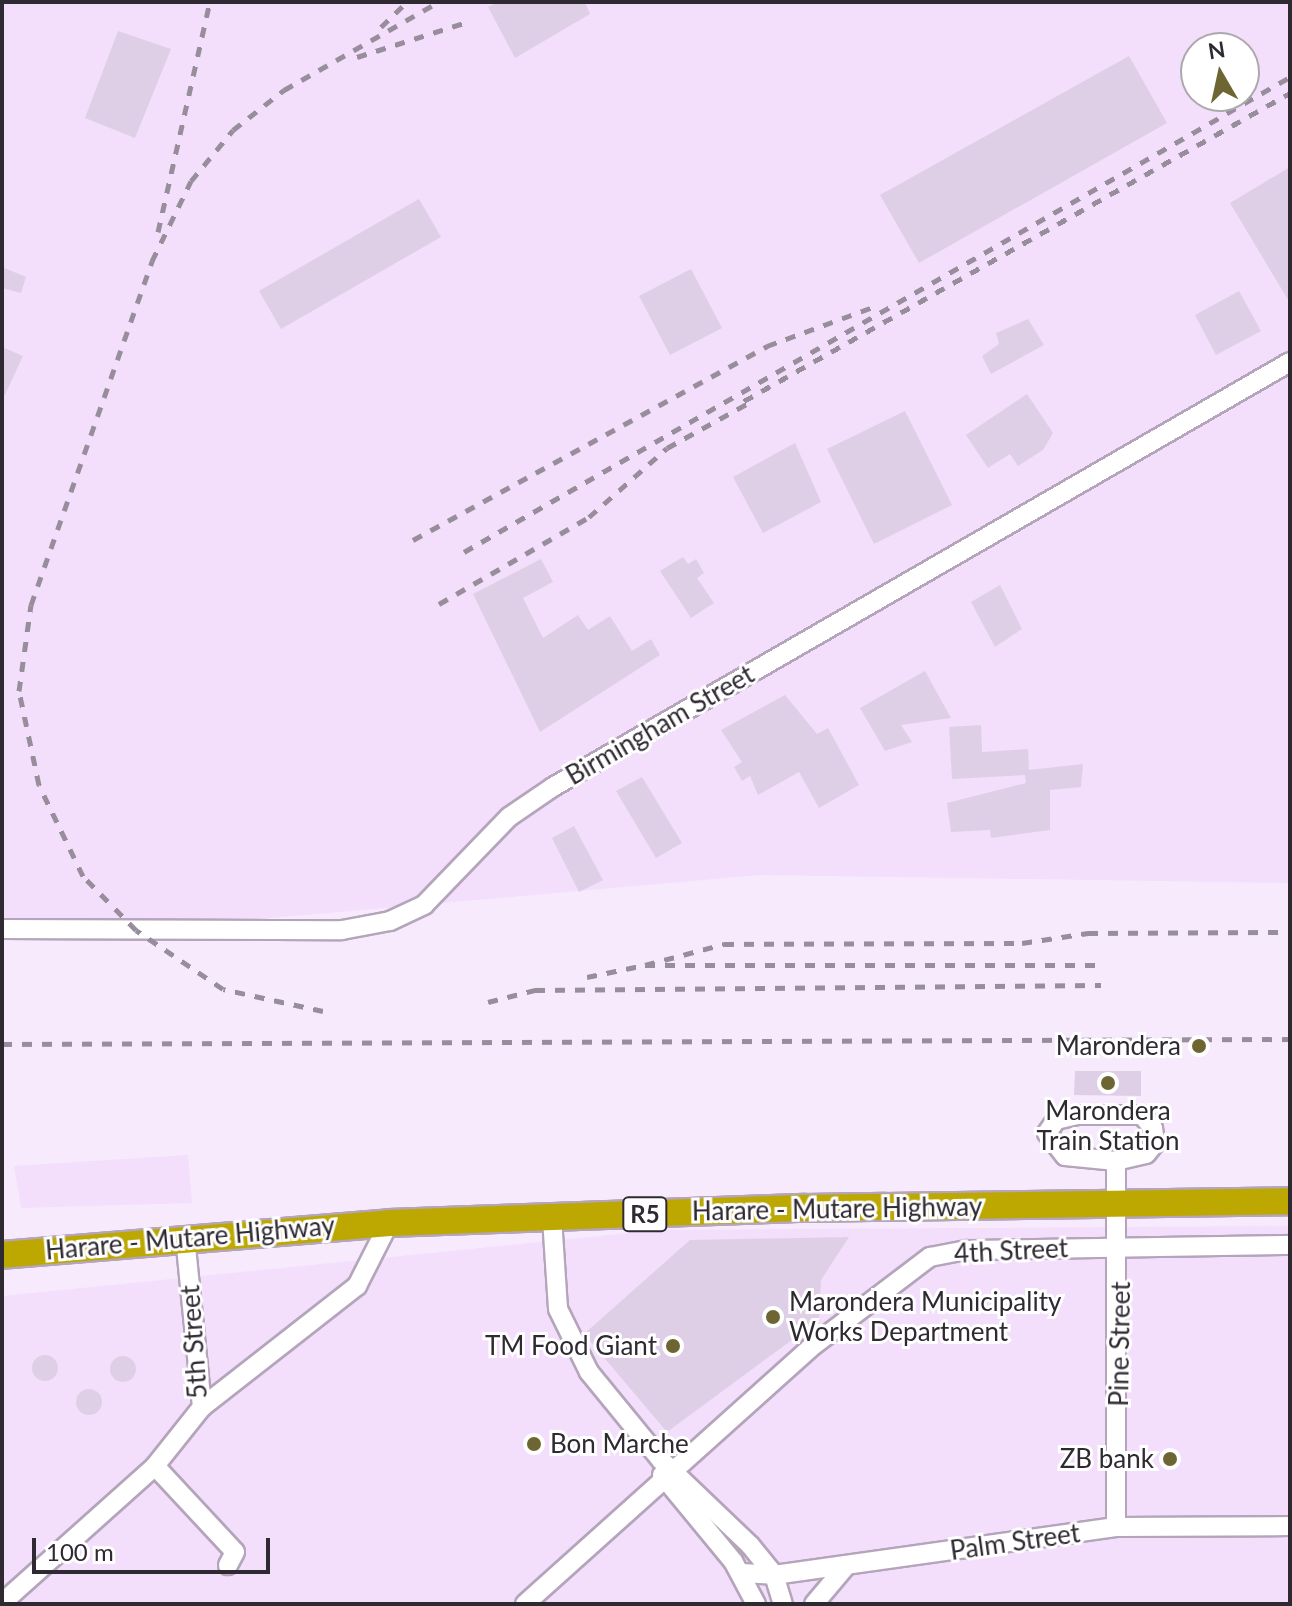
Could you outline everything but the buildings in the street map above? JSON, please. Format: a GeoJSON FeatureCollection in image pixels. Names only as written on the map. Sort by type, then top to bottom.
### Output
{"type":"FeatureCollection","features":[{"type":"Feature","properties":{"kind":"highway","name":"Harare - Mutare Highway"},"geometry":{"type":"LineString","coordinates":[[2,1255],[389,1223],[1290,1201]]}},
{"type":"Feature","properties":{"kind":"street","name":"Birmingham Street"},"geometry":{"type":"LineString","coordinates":[[2,929],[342,930],[390,921],[424,905],[509,817],[553,787],[1290,362]]}},
{"type":"Feature","properties":{"kind":"street"},"geometry":{"type":"LineString","coordinates":[[1077,1115],[1142,1115],[1155,1143],[1146,1154],[1116,1161],[1065,1156],[1047,1133],[1056,1120],[1077,1115]]}},
{"type":"Feature","properties":{"kind":"street","name":"Pine Street"},"geometry":{"type":"LineString","coordinates":[[1116,1161],[1121,1245],[1116,1527]]}},
{"type":"Feature","properties":{"kind":"street"},"geometry":{"type":"LineString","coordinates":[[552,1218],[555,1288],[568,1334],[589,1372],[661,1460],[741,1573],[756,1604]]}},
{"type":"Feature","properties":{"kind":"street"},"geometry":{"type":"LineString","coordinates":[[202,1407],[357,1286],[389,1223]]}},
{"type":"Feature","properties":{"kind":"street","name":"5th Street"},"geometry":{"type":"LineString","coordinates":[[2,1603],[155,1466],[202,1407],[185,1238]]}},
{"type":"Feature","properties":{"kind":"street","name":"4th Street"},"geometry":{"type":"LineString","coordinates":[[525,1604],[672,1477],[810,1348],[930,1257],[967,1250],[1121,1245],[1290,1245]]}},
{"type":"Feature","properties":{"kind":"street"},"geometry":{"type":"LineString","coordinates":[[155,1466],[235,1552],[228,1565]]}},
{"type":"Feature","properties":{"kind":"street"},"geometry":{"type":"LineString","coordinates":[[672,1477],[774,1575],[783,1604]]}},
{"type":"Feature","properties":{"kind":"street","name":"Palm Street"},"geometry":{"type":"LineString","coordinates":[[741,1573],[774,1575],[1116,1527],[1290,1526]]}},
{"type":"Feature","properties":{"kind":"street"},"geometry":{"type":"LineString","coordinates":[[814,1604],[847,1565]]}},
{"type":"Feature","properties":{"kind":"shaded area"},"geometry":{"type":"Polygon","coordinates":[[[2,2],[1290,2],[1290,883],[760,875],[136,930],[2,931],[2,2]]]}},
{"type":"Feature","properties":{"kind":"shaded area"},"geometry":{"type":"Polygon","coordinates":[[[188,1155],[192,1203],[21,1208],[14,1166],[188,1155]]]}},
{"type":"Feature","properties":{"kind":"shaded area"},"geometry":{"type":"Polygon","coordinates":[[[1290,1226],[1290,1604],[2,1604],[2,1296],[659,1230],[1290,1226]]]}},
{"type":"Feature","properties":{"kind":"railway"},"geometry":{"type":"LineString","coordinates":[[158,232],[210,2]]}},
{"type":"Feature","properties":{"kind":"railway"},"geometry":{"type":"LineString","coordinates":[[381,27],[407,2]]}},
{"type":"Feature","properties":{"kind":"railway"},"geometry":{"type":"LineString","coordinates":[[323,1011],[223,989],[136,930],[83,876],[39,785],[19,691],[31,605],[152,261],[191,181],[233,130],[284,90],[438,2]]}},
{"type":"Feature","properties":{"kind":"railway"},"geometry":{"type":"LineString","coordinates":[[357,57],[467,22]]}},
{"type":"Feature","properties":{"kind":"railway"},"geometry":{"type":"LineString","coordinates":[[464,552],[1290,77]]}},
{"type":"Feature","properties":{"kind":"railway"},"geometry":{"type":"LineString","coordinates":[[744,401],[1290,93]]}},
{"type":"Feature","properties":{"kind":"railway"},"geometry":{"type":"LineString","coordinates":[[413,540],[767,346],[873,307]]}},
{"type":"Feature","properties":{"kind":"railway"},"geometry":{"type":"LineString","coordinates":[[439,604],[589,517],[667,448],[754,400]]}},
{"type":"Feature","properties":{"kind":"railway"},"geometry":{"type":"LineString","coordinates":[[645,965],[724,944],[1022,943],[1088,933],[1290,932]]}},
{"type":"Feature","properties":{"kind":"railway"},"geometry":{"type":"LineString","coordinates":[[587,977],[645,965],[1104,965]]}},
{"type":"Feature","properties":{"kind":"railway"},"geometry":{"type":"LineString","coordinates":[[488,1002],[535,990],[1101,985]]}},
{"type":"Feature","properties":{"kind":"railway"},"geometry":{"type":"LineString","coordinates":[[2,1044],[1290,1039]]}},
{"type":"Feature","properties":{"kind":"place","name":"Marondera"},"geometry":{"type":"Point","coordinates":[1199,1046]}},
{"type":"Feature","properties":{"kind":"place","name":"Marondera Train Station"},"geometry":{"type":"Point","coordinates":[1108,1083]}},
{"type":"Feature","properties":{"kind":"place","name":"Marondera Municipality Works Department"},"geometry":{"type":"Point","coordinates":[773,1317]}},
{"type":"Feature","properties":{"kind":"place","name":"TM Food Giant"},"geometry":{"type":"Point","coordinates":[673,1346]}},
{"type":"Feature","properties":{"kind":"place","name":"Bon Marche"},"geometry":{"type":"Point","coordinates":[534,1444]}},
{"type":"Feature","properties":{"kind":"place","name":"ZB bank"},"geometry":{"type":"Point","coordinates":[1170,1459]}}]}
